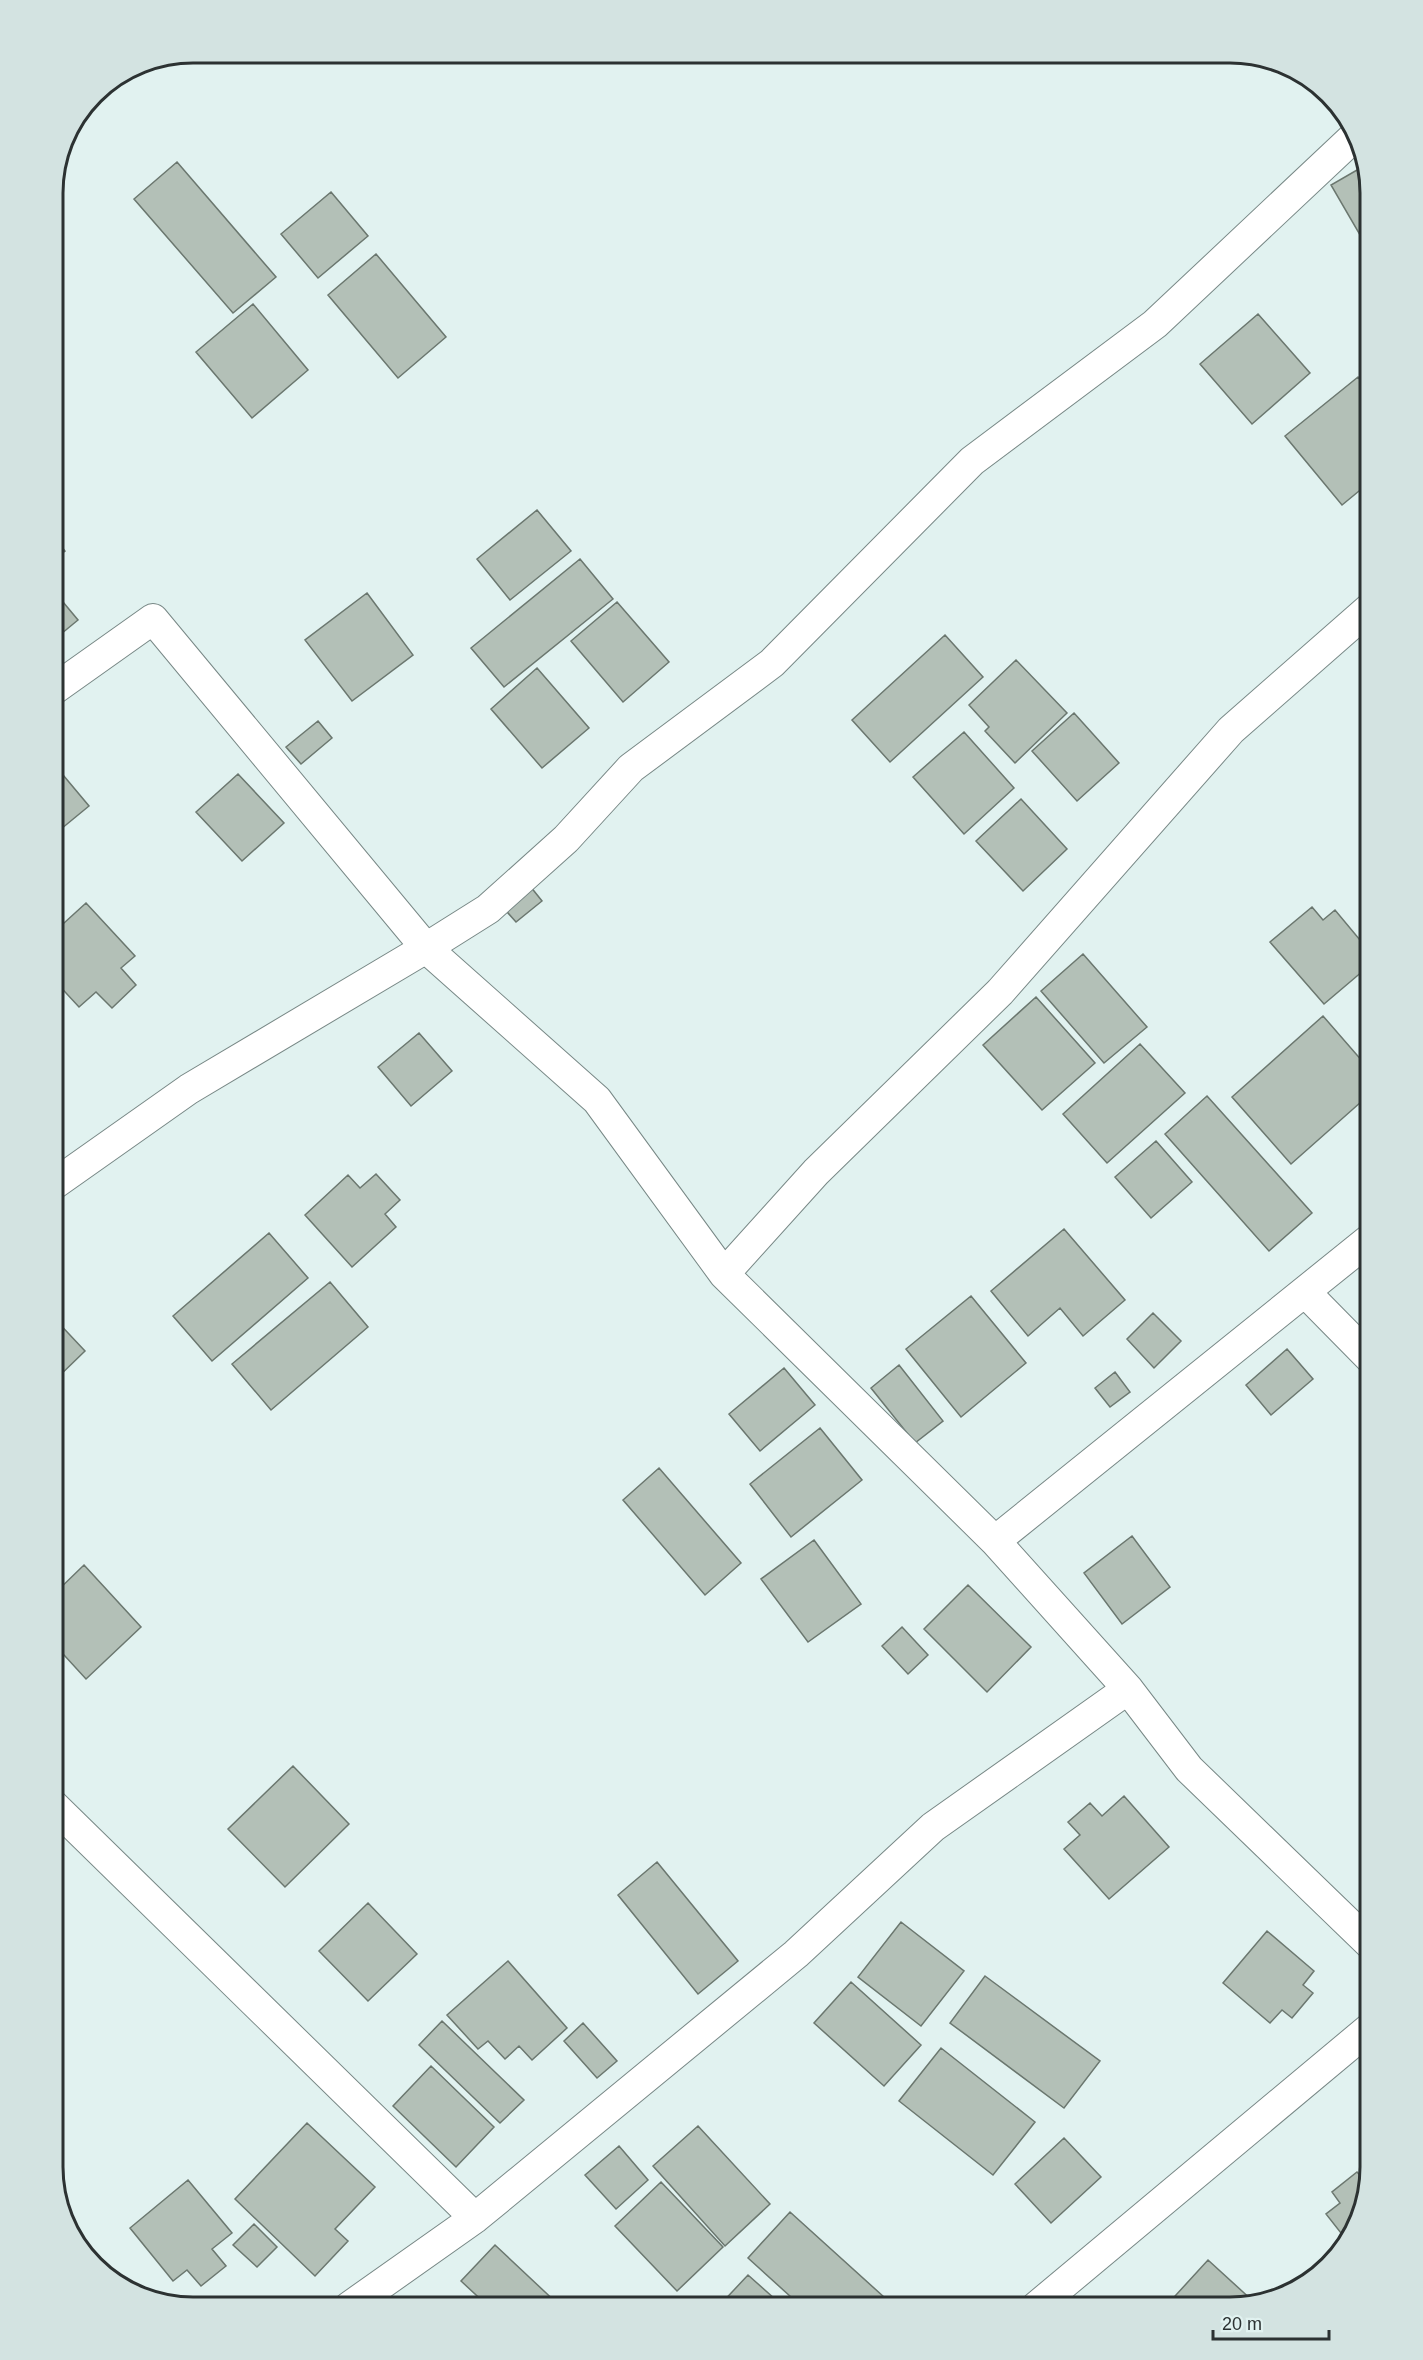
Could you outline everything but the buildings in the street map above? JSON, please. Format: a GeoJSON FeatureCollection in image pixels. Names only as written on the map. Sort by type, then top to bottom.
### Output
{"type":"FeatureCollection","features":[{"type":"Feature","properties":{"kind":"street"},"geometry":{"type":"LineString","coordinates":[[63,1178],[189,1089],[488,909],[566,839],[631,768],[772,663],[972,460],[1155,324],[1349,141]]}},
{"type":"Feature","properties":{"kind":"street"},"geometry":{"type":"LineString","coordinates":[[724,1274],[816,1172],[1000,992],[1231,730],[1360,618]]}},
{"type":"Feature","properties":{"kind":"street"},"geometry":{"type":"LineString","coordinates":[[63,683],[153,619],[426,948],[597,1100],[724,1274],[995,1541],[1128,1689],[1189,1769],[1360,1933]]}},
{"type":"Feature","properties":{"kind":"street"},"geometry":{"type":"LineString","coordinates":[[995,1541],[1360,1248]]}},
{"type":"Feature","properties":{"kind":"street"},"geometry":{"type":"LineString","coordinates":[[1306,1293],[1360,1347]]}},
{"type":"Feature","properties":{"kind":"street"},"geometry":{"type":"LineString","coordinates":[[363,2297],[475,2218],[796,1954],[933,1827],[1128,1689]]}},
{"type":"Feature","properties":{"kind":"street"},"geometry":{"type":"LineString","coordinates":[[63,1816],[475,2218]]}},
{"type":"Feature","properties":{"kind":"street"},"geometry":{"type":"LineString","coordinates":[[1048,2297],[1360,2037]]}}]}
